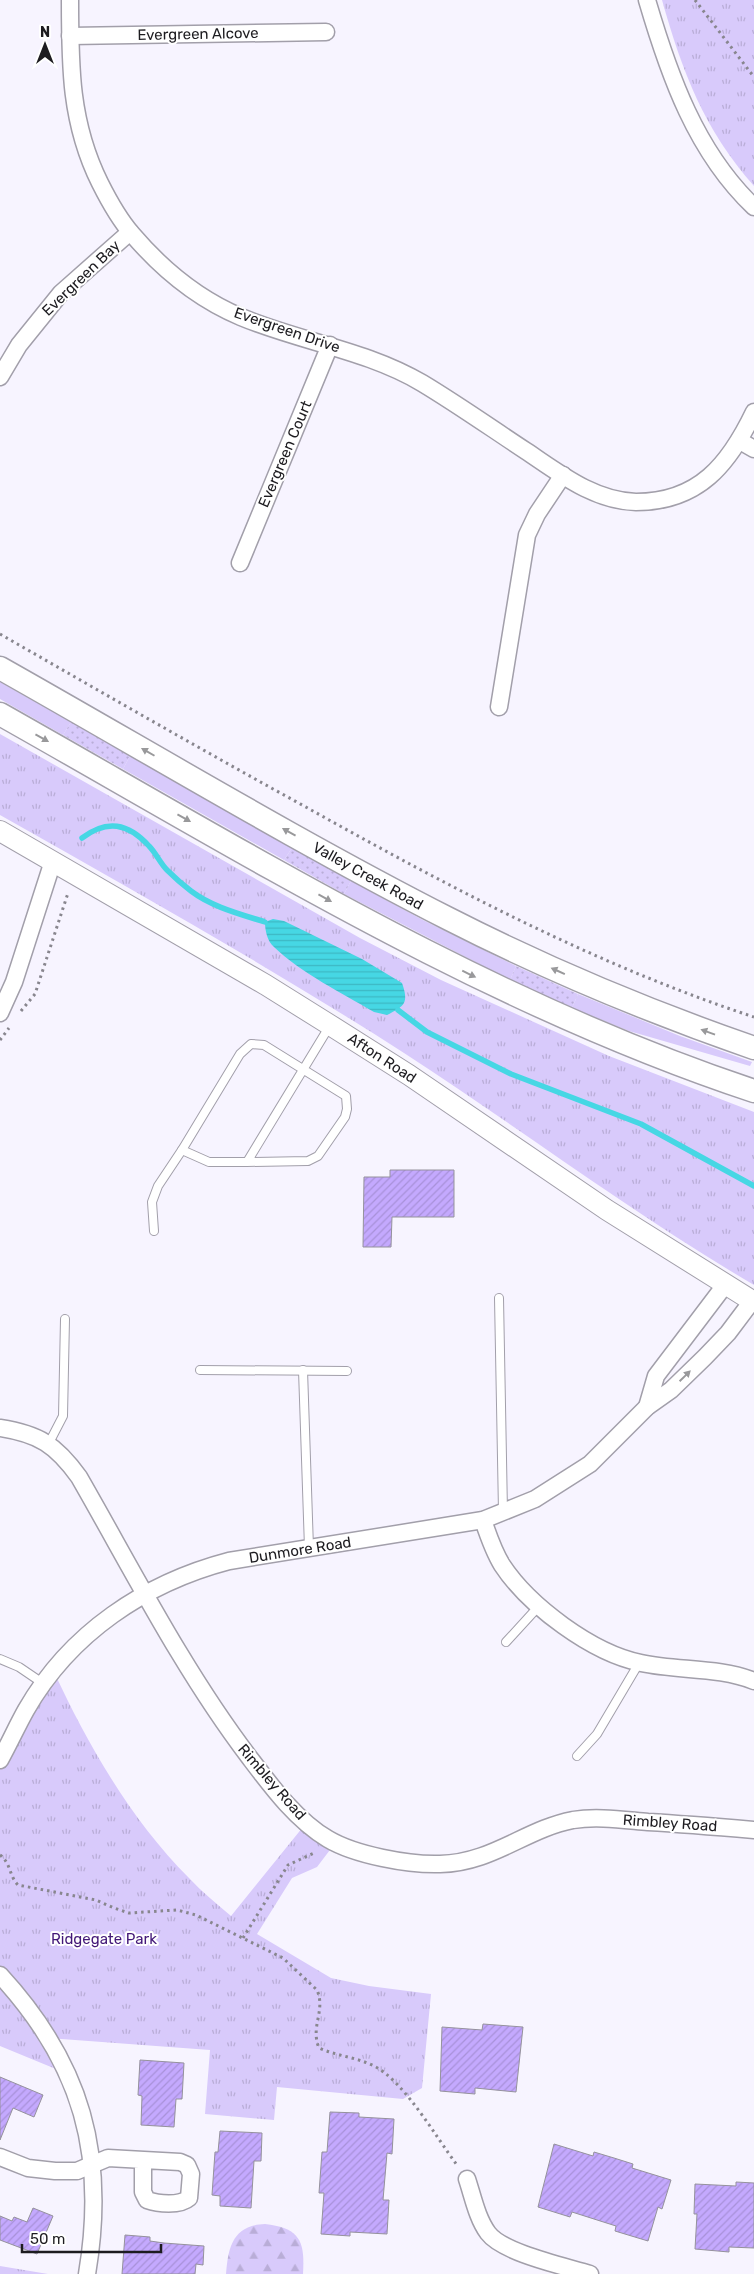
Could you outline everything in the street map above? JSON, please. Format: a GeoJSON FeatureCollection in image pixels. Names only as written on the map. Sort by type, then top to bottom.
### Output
{"type":"FeatureCollection","features":[{"type":"Feature","properties":{"kind":"main road","name":"Valley Creek Road"},"geometry":{"type":"LineString","coordinates":[[0,668],[449,920],[604,991],[754,1048]]}},
{"type":"Feature","properties":{"kind":"main road"},"geometry":{"type":"LineString","coordinates":[[0,714],[309,889],[436,958],[534,1005],[605,1035],[754,1091]]}},
{"type":"Feature","properties":{"kind":"street","name":"Evergreen Drive"},"geometry":{"type":"LineString","coordinates":[[70,0],[71,84],[77,121],[89,160],[108,199],[130,232],[156,260],[176,277],[213,303],[240,317],[267,327],[371,359],[416,380],[563,475],[592,492],[613,499],[634,502],[655,501],[676,496],[698,486],[747,445],[754,412]]}},
{"type":"Feature","properties":{"kind":"street"},"geometry":{"type":"LineString","coordinates":[[647,0],[672,79],[706,148],[726,177],[754,207]]}},
{"type":"Feature","properties":{"kind":"street","name":"Evergreen Alcove"},"geometry":{"type":"LineString","coordinates":[[70,36],[326,32]]}},
{"type":"Feature","properties":{"kind":"street","name":"Evergreen Bay"},"geometry":{"type":"LineString","coordinates":[[0,376],[19,346],[61,293],[130,232]]}},
{"type":"Feature","properties":{"kind":"street","name":"Evergreen Court"},"geometry":{"type":"LineString","coordinates":[[240,563],[330,346]]}},
{"type":"Feature","properties":{"kind":"street"},"geometry":{"type":"LineString","coordinates":[[499,707],[527,535],[537,514],[563,475]]}},
{"type":"Feature","properties":{"kind":"street","name":"Afton Road"},"geometry":{"type":"LineString","coordinates":[[0,831],[330,1025],[409,1075],[607,1210],[753,1301]]}},
{"type":"Feature","properties":{"kind":"street"},"geometry":{"type":"LineString","coordinates":[[6,1018],[14,982],[53,861]]}},
{"type":"Feature","properties":{"kind":"street","name":"Dunmore Road"},"geometry":{"type":"LineString","coordinates":[[647,1407],[656,1376],[725,1285]]}},
{"type":"Feature","properties":{"kind":"street","name":"Dunmore Road"},"geometry":{"type":"LineString","coordinates":[[0,1760],[27,1709],[44,1684],[80,1641],[104,1620],[146,1594],[173,1579],[197,1569],[229,1561],[482,1520],[535,1499],[590,1464],[647,1407],[671,1390],[705,1357],[728,1333],[753,1301]]}},
{"type":"Feature","properties":{"kind":"street","name":"Rimbley Road"},"geometry":{"type":"LineString","coordinates":[[0,1428],[17,1430],[49,1443],[63,1455],[79,1476],[210,1703],[289,1806],[327,1838],[388,1859],[415,1864],[442,1864],[472,1860],[501,1850],[546,1828],[574,1820],[607,1818],[754,1830]]}},
{"type":"Feature","properties":{"kind":"street"},"geometry":{"type":"LineString","coordinates":[[482,1520],[502,1565],[540,1606],[573,1632],[595,1645],[639,1663],[728,1674],[754,1681]]}},
{"type":"Feature","properties":{"kind":"street"},"geometry":{"type":"LineString","coordinates":[[0,1975],[48,2038],[68,2074],[87,2127],[94,2204],[92,2245],[87,2274]]}},
{"type":"Feature","properties":{"kind":"street"},"geometry":{"type":"LineString","coordinates":[[0,2157],[28,2168],[47,2171],[77,2171],[108,2158],[143,2161]]}},
{"type":"Feature","properties":{"kind":"street"},"geometry":{"type":"LineString","coordinates":[[467,2179],[483,2224],[497,2242],[510,2249],[590,2274]]}},
{"type":"Feature","properties":{"kind":"lane"},"geometry":{"type":"LineString","coordinates":[[246,1162],[330,1025]]}},
{"type":"Feature","properties":{"kind":"lane"},"geometry":{"type":"LineString","coordinates":[[154,1231],[152,1202],[158,1186],[245,1048],[251,1044],[264,1045],[346,1096],[347,1108],[345,1118],[318,1156],[308,1161],[209,1162],[182,1150]]}},
{"type":"Feature","properties":{"kind":"lane"},"geometry":{"type":"LineString","coordinates":[[499,1298],[503,1512]]}},
{"type":"Feature","properties":{"kind":"lane"},"geometry":{"type":"LineString","coordinates":[[49,1443],[63,1416],[65,1319]]}},
{"type":"Feature","properties":{"kind":"lane"},"geometry":{"type":"LineString","coordinates":[[200,1370],[347,1371]]}},
{"type":"Feature","properties":{"kind":"lane"},"geometry":{"type":"LineString","coordinates":[[303,1370],[309,1548]]}},
{"type":"Feature","properties":{"kind":"lane"},"geometry":{"type":"LineString","coordinates":[[506,1642],[540,1606]]}},
{"type":"Feature","properties":{"kind":"lane"},"geometry":{"type":"LineString","coordinates":[[0,1659],[19,1667],[44,1684]]}},
{"type":"Feature","properties":{"kind":"lane"},"geometry":{"type":"LineString","coordinates":[[577,1756],[597,1734],[639,1663]]}},
{"type":"Feature","properties":{"kind":"path"},"geometry":{"type":"LineString","coordinates":[[695,0],[754,78]]}},
{"type":"Feature","properties":{"kind":"path"},"geometry":{"type":"LineString","coordinates":[[0,634],[450,887],[545,934],[609,962],[710,1003],[754,1017]]}},
{"type":"Feature","properties":{"kind":"path"},"geometry":{"type":"LineString","coordinates":[[18,1016],[35,994],[74,874]]}},
{"type":"Feature","properties":{"kind":"path"},"geometry":{"type":"LineString","coordinates":[[0,1040],[6,1018]]}},
{"type":"Feature","properties":{"kind":"path"},"geometry":{"type":"LineString","coordinates":[[243,1938],[288,1865],[315,1852],[327,1838]]}},
{"type":"Feature","properties":{"kind":"path"},"geometry":{"type":"LineString","coordinates":[[0,1855],[9,1865],[11,1878],[18,1885],[96,1900],[129,1913],[177,1910],[196,1915],[284,1958],[317,1990],[321,2005],[314,2031],[319,2048],[360,2060],[387,2074],[407,2096],[467,2179]]}},
{"type":"Feature","properties":{"kind":"green space"},"geometry":{"type":"Polygon","coordinates":[[[662,0],[754,0],[754,186],[721,143],[697,99],[678,51],[662,0]]]}},
{"type":"Feature","properties":{"kind":"green space"},"geometry":{"type":"Polygon","coordinates":[[[0,682],[71,722],[63,735],[0,699],[0,682]]]}},
{"type":"Feature","properties":{"kind":"green space"},"geometry":{"type":"Polygon","coordinates":[[[71,722],[130,756],[123,769],[63,735],[71,722]]]}},
{"type":"Feature","properties":{"kind":"green space"},"geometry":{"type":"Polygon","coordinates":[[[0,734],[360,938],[441,980],[609,1056],[754,1112],[754,1285],[621,1200],[404,1053],[204,931],[0,815],[0,734]]]}},
{"type":"Feature","properties":{"kind":"green space"},"geometry":{"type":"Polygon","coordinates":[[[130,756],[292,848],[284,860],[123,769],[130,756]]]}},
{"type":"Feature","properties":{"kind":"green space"},"geometry":{"type":"Polygon","coordinates":[[[292,848],[351,881],[344,894],[284,860],[292,848]]]}},
{"type":"Feature","properties":{"kind":"green space"},"geometry":{"type":"Polygon","coordinates":[[[351,881],[423,920],[516,966],[510,980],[344,894],[351,881]]]}},
{"type":"Feature","properties":{"kind":"green space"},"geometry":{"type":"Polygon","coordinates":[[[516,966],[578,994],[572,1008],[510,980],[516,966]]]}},
{"type":"Feature","properties":{"kind":"green space"},"geometry":{"type":"Polygon","coordinates":[[[578,994],[680,1036],[752,1062],[750,1066],[629,1031],[572,1008],[578,994]]]}},
{"type":"Feature","properties":{"kind":"green space","name":"Ridgegate Park"},"geometry":{"type":"Polygon","coordinates":[[[54,1672],[96,1754],[112,1781],[148,1832],[199,1888],[231,1916],[307,1822],[336,1842],[317,1867],[292,1878],[257,1934],[331,1978],[369,1986],[431,1994],[422,2088],[403,2099],[277,2087],[274,2120],[205,2114],[210,2050],[48,2038],[68,2074],[0,2046],[0,1760],[54,1672]]]}},
{"type":"Feature","properties":{"kind":"green space"},"geometry":{"type":"Polygon","coordinates":[[[265,2224],[286,2229],[298,2238],[303,2253],[303,2274],[226,2274],[228,2255],[234,2239],[246,2228],[265,2224]]]}},
{"type":"Feature","properties":{"kind":"green space"},"geometry":{"type":"Polygon","coordinates":[[[0,2266],[48,2274],[0,2274],[0,2266]]]}},
{"type":"Feature","properties":{"kind":"water"},"geometry":{"type":"Polygon","coordinates":[[[273,919],[284,921],[362,959],[402,983],[405,995],[404,1003],[387,1015],[374,1012],[309,974],[274,947],[268,939],[265,922],[273,919]]]}},
{"type":"Feature","properties":{"kind":"building"},"geometry":{"type":"Polygon","coordinates":[[[390,1170],[454,1170],[454,1217],[392,1217],[391,1247],[363,1247],[364,1177],[390,1177],[390,1170]]]}},
{"type":"Feature","properties":{"kind":"building"},"geometry":{"type":"Polygon","coordinates":[[[483,2024],[523,2027],[516,2092],[475,2088],[475,2094],[440,2091],[442,2027],[482,2030],[483,2024]]]}},
{"type":"Feature","properties":{"kind":"building"},"geometry":{"type":"Polygon","coordinates":[[[140,2060],[184,2063],[182,2099],[176,2099],[174,2127],[141,2125],[142,2096],[138,2095],[140,2060]]]}},
{"type":"Feature","properties":{"kind":"building"},"geometry":{"type":"Polygon","coordinates":[[[0,2077],[43,2095],[34,2117],[13,2108],[0,2140],[0,2077]]]}},
{"type":"Feature","properties":{"kind":"building"},"geometry":{"type":"Polygon","coordinates":[[[330,2112],[359,2113],[359,2117],[394,2119],[392,2154],[387,2153],[383,2200],[389,2200],[387,2234],[350,2232],[350,2236],[321,2234],[324,2193],[319,2193],[322,2152],[327,2152],[330,2112]]]}},
{"type":"Feature","properties":{"kind":"building"},"geometry":{"type":"Polygon","coordinates":[[[220,2131],[262,2133],[261,2161],[254,2161],[251,2208],[220,2206],[220,2196],[212,2195],[215,2152],[218,2152],[220,2131]]]}},
{"type":"Feature","properties":{"kind":"building"},"geometry":{"type":"Polygon","coordinates":[[[554,2144],[593,2156],[594,2152],[614,2158],[633,2164],[632,2168],[671,2180],[662,2209],[658,2207],[648,2241],[615,2231],[616,2226],[572,2212],[570,2217],[538,2207],[554,2144]]]}},
{"type":"Feature","properties":{"kind":"building"},"geometry":{"type":"Polygon","coordinates":[[[736,2182],[754,2183],[754,2248],[729,2247],[729,2252],[695,2249],[697,2214],[694,2214],[695,2184],[736,2186],[736,2182]]]}},
{"type":"Feature","properties":{"kind":"building"},"geometry":{"type":"Polygon","coordinates":[[[33,2208],[53,2216],[37,2254],[0,2240],[0,2216],[12,2221],[14,2217],[27,2222],[33,2208]]]}},
{"type":"Feature","properties":{"kind":"building"},"geometry":{"type":"Polygon","coordinates":[[[125,2235],[150,2237],[150,2241],[164,2243],[204,2246],[203,2265],[196,2264],[195,2274],[122,2274],[125,2235]]]}},
{"type":"Feature","properties":{"kind":"waterway"},"geometry":{"type":"LineString","coordinates":[[82,838],[100,828],[109,826],[125,828],[141,838],[167,870],[199,897],[226,910],[265,922]]}},
{"type":"Feature","properties":{"kind":"waterway"},"geometry":{"type":"LineString","coordinates":[[398,1010],[427,1032],[511,1074],[641,1124],[754,1186]]}}]}
